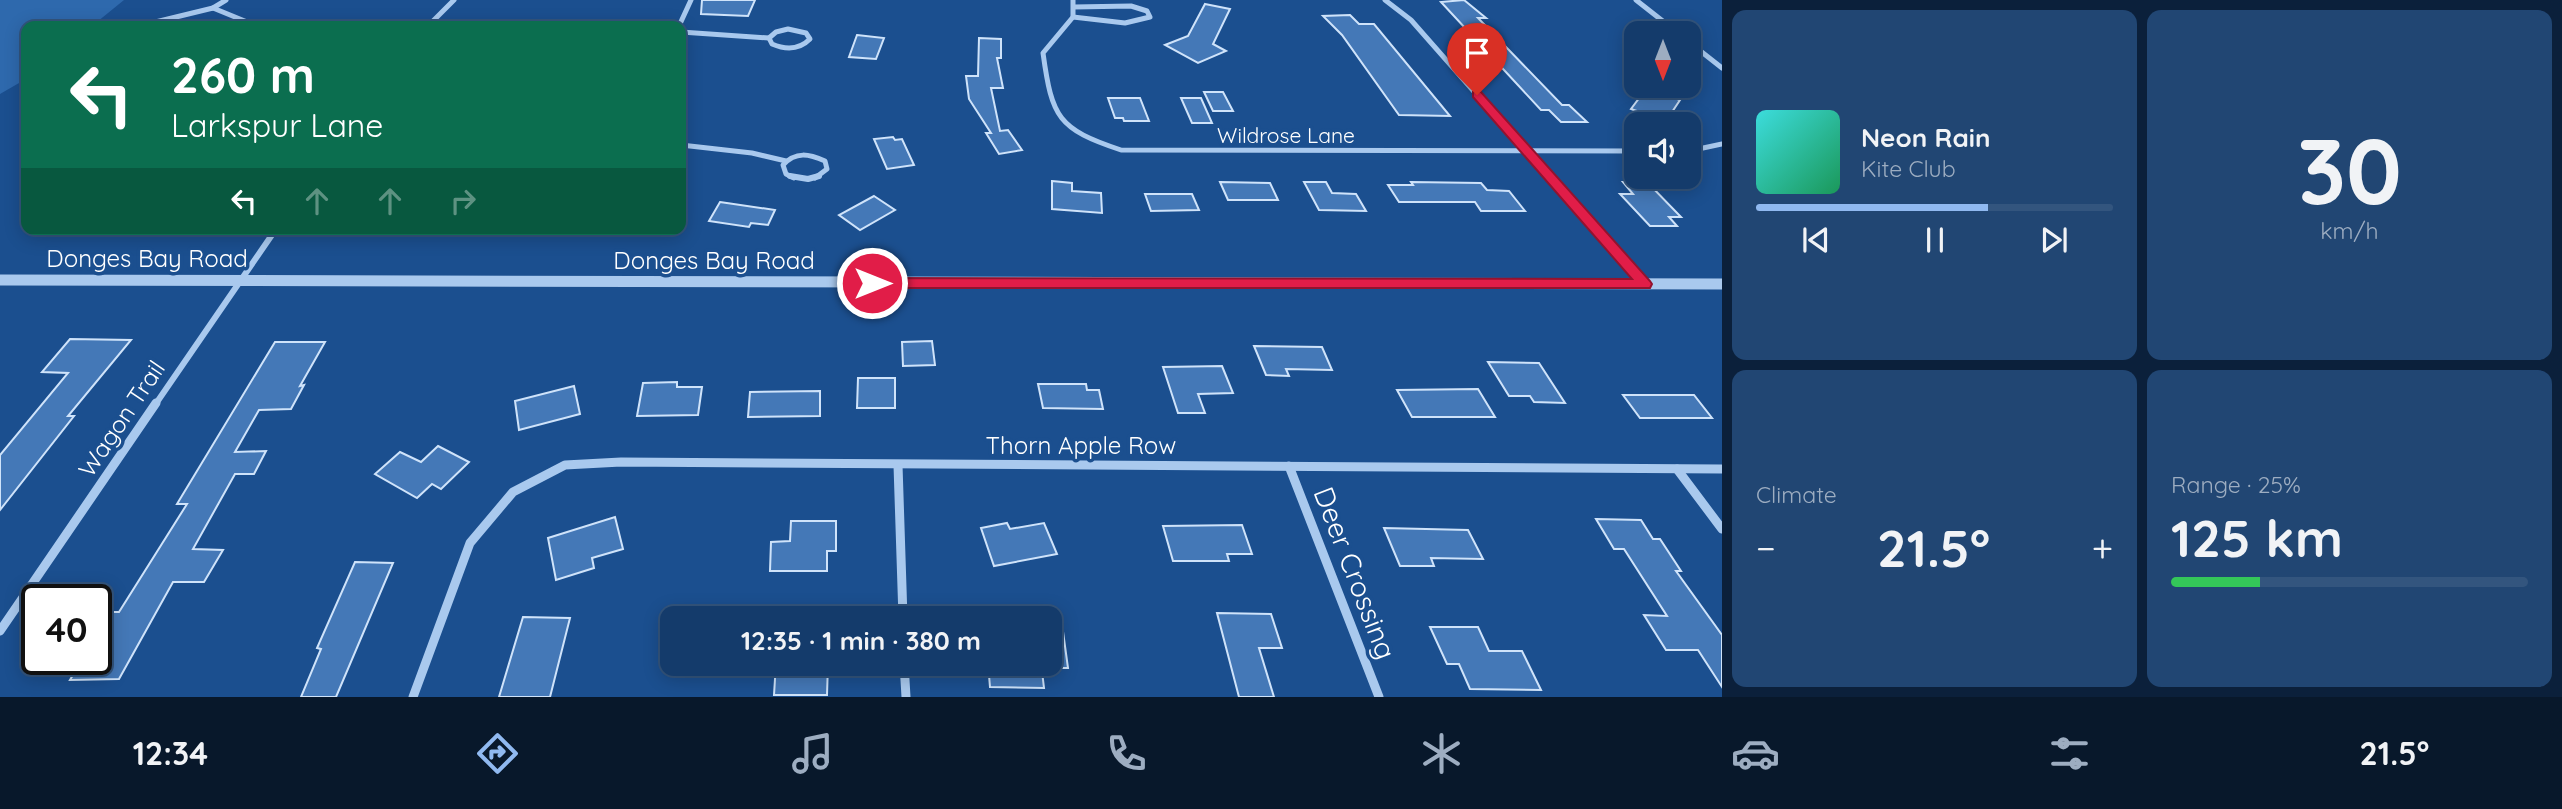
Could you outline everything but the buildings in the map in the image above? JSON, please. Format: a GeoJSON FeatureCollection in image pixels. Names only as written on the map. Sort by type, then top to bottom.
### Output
{"type":"FeatureCollection","features":[{"type":"Feature","properties":{"kind":"street"},"geometry":{"type":"LineString","coordinates":[[160,21],[213,8],[226,0]]}},
{"type":"Feature","properties":{"kind":"street"},"geometry":{"type":"LineString","coordinates":[[433,21],[454,0]]}},
{"type":"Feature","properties":{"kind":"street"},"geometry":{"type":"LineString","coordinates":[[681,21],[691,0]]}},
{"type":"Feature","properties":{"kind":"street"},"geometry":{"type":"LineString","coordinates":[[1385,0],[1411,20],[1644,284]]}},
{"type":"Feature","properties":{"kind":"street"},"geometry":{"type":"LineString","coordinates":[[1636,0],[1663,21]]}},
{"type":"Feature","properties":{"kind":"street"},"geometry":{"type":"LineString","coordinates":[[1074,3],[1131,6],[1147,11],[1150,17],[1135,23],[1073,17],[1074,3]]}},
{"type":"Feature","properties":{"kind":"street"},"geometry":{"type":"LineString","coordinates":[[213,8],[245,21]]}},
{"type":"Feature","properties":{"kind":"street","name":"Wildrose Lane"},"geometry":{"type":"LineString","coordinates":[[1073,17],[1043,53],[1055,115],[1082,138],[1121,150],[1624,151]]}},
{"type":"Feature","properties":{"kind":"street"},"geometry":{"type":"LineString","coordinates":[[686,32],[769,38],[781,30],[795,29],[806,33],[810,39],[804,45],[787,48],[772,44],[769,38]]}},
{"type":"Feature","properties":{"kind":"street"},"geometry":{"type":"LineString","coordinates":[[1701,51],[1722,68]]}},
{"type":"Feature","properties":{"kind":"street"},"geometry":{"type":"LineString","coordinates":[[1701,148],[1722,144]]}},
{"type":"Feature","properties":{"kind":"street"},"geometry":{"type":"LineString","coordinates":[[686,146],[752,153],[786,161],[796,155],[809,154],[825,161],[827,169],[814,178],[798,179],[786,174],[783,165],[786,161]]}},
{"type":"Feature","properties":{"kind":"street","name":"Wagon Trail"},"geometry":{"type":"LineString","coordinates":[[0,631],[272,235]]}},
{"type":"Feature","properties":{"kind":"street","name":"Donges Bay Road"},"geometry":{"type":"LineString","coordinates":[[0,280],[1722,284]]}},
{"type":"Feature","properties":{"kind":"street","name":"Thorn Apple Row"},"geometry":{"type":"LineString","coordinates":[[413,697],[470,543],[513,492],[565,465],[1722,469]]}},
{"type":"Feature","properties":{"kind":"street"},"geometry":{"type":"LineString","coordinates":[[898,465],[903,606]]}},
{"type":"Feature","properties":{"kind":"street","name":"Deer Crossing"},"geometry":{"type":"LineString","coordinates":[[1289,466],[1379,697]]}},
{"type":"Feature","properties":{"kind":"street"},"geometry":{"type":"LineString","coordinates":[[1677,469],[1722,529]]}},
{"type":"Feature","properties":{"kind":"street"},"geometry":{"type":"LineString","coordinates":[[904,676],[905,697]]}},
{"type":"Feature","properties":{"kind":"shaded area"},"geometry":{"type":"Polygon","coordinates":[[[0,0],[124,0],[98,21],[21,21],[21,82],[0,94],[0,0]]]}},
{"type":"Feature","properties":{"kind":"route"},"geometry":{"type":"LineString","coordinates":[[872,283],[1644,284],[1477,95]]}}]}
